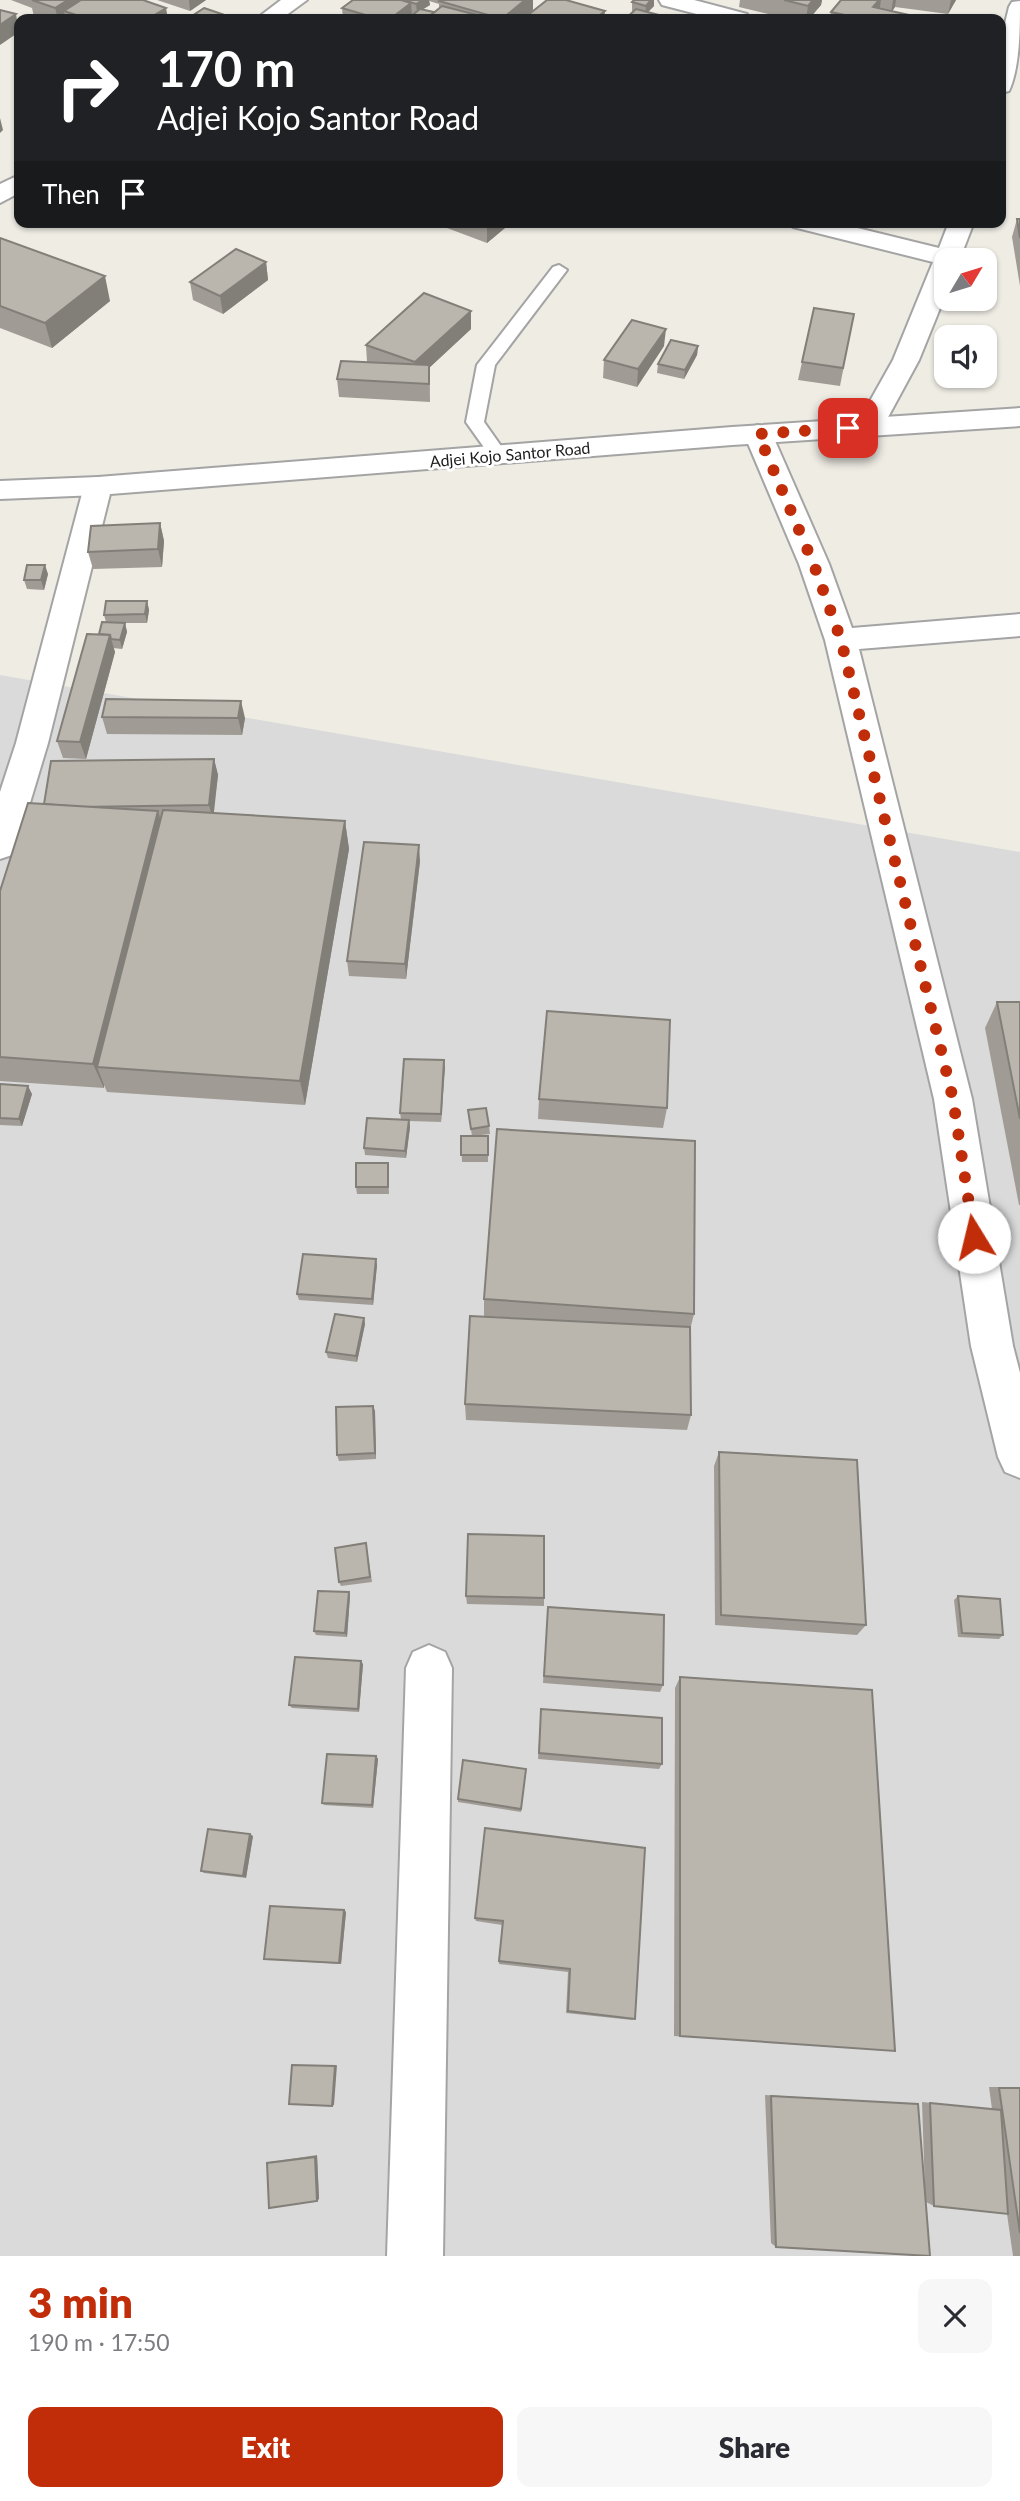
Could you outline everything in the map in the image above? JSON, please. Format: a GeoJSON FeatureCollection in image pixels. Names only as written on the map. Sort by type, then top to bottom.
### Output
{"type":"FeatureCollection","features":[{"type":"Feature","properties":{"kind":"street"},"geometry":{"type":"LineString","coordinates":[[275,14],[296,0]]}},
{"type":"Feature","properties":{"kind":"street"},"geometry":{"type":"LineString","coordinates":[[670,0],[721,14]]}},
{"type":"Feature","properties":{"kind":"street"},"geometry":{"type":"LineString","coordinates":[[1006,65],[1020,7]]}},
{"type":"Feature","properties":{"kind":"street"},"geometry":{"type":"LineString","coordinates":[[0,197],[14,186]]}},
{"type":"Feature","properties":{"kind":"street"},"geometry":{"type":"LineString","coordinates":[[826,228],[934,255]]}},
{"type":"Feature","properties":{"kind":"street"},"geometry":{"type":"LineString","coordinates":[[951,248],[960,228]]}},
{"type":"Feature","properties":{"kind":"street"},"geometry":{"type":"LineString","coordinates":[[870,426],[906,360],[934,290]]}},
{"type":"Feature","properties":{"kind":"street","name":"Adjei Kojo Santor Road"},"geometry":{"type":"LineString","coordinates":[[0,490],[98,486],[758,434],[1020,417]]}},
{"type":"Feature","properties":{"kind":"street"},"geometry":{"type":"LineString","coordinates":[[758,434],[814,565],[841,640],[953,1099],[992,1346],[1020,1457]]}},
{"type":"Feature","properties":{"kind":"street"},"geometry":{"type":"LineString","coordinates":[[0,846],[7,797],[32,743],[98,486]]}},
{"type":"Feature","properties":{"kind":"street"},"geometry":{"type":"LineString","coordinates":[[841,640],[1020,625]]}},
{"type":"Feature","properties":{"kind":"street"},"geometry":{"type":"LineString","coordinates":[[415,2256],[429,1668]]}},
{"type":"Feature","properties":{"kind":"lane"},"geometry":{"type":"LineString","coordinates":[[499,456],[475,422],[485,365],[559,270]]}},
{"type":"Feature","properties":{"kind":"shaded area"},"geometry":{"type":"Polygon","coordinates":[[[0,675],[1020,852],[1020,2256],[0,2256],[0,675]]]}},
{"type":"Feature","properties":{"kind":"building"},"geometry":{"type":"Polygon","coordinates":[[[32,0],[68,0],[55,8],[32,0]]]}},
{"type":"Feature","properties":{"kind":"building"},"geometry":{"type":"Polygon","coordinates":[[[81,0],[143,0],[166,8],[156,14],[73,14],[64,11],[81,0]]]}},
{"type":"Feature","properties":{"kind":"building"},"geometry":{"type":"Polygon","coordinates":[[[353,0],[401,0],[411,3],[397,14],[362,14],[342,8],[353,0]]]}},
{"type":"Feature","properties":{"kind":"building"},"geometry":{"type":"Polygon","coordinates":[[[404,0],[423,0],[416,4],[404,0]]]}},
{"type":"Feature","properties":{"kind":"building"},"geometry":{"type":"Polygon","coordinates":[[[525,0],[508,14],[484,14],[439,1],[525,0]]]}},
{"type":"Feature","properties":{"kind":"building"},"geometry":{"type":"Polygon","coordinates":[[[547,0],[566,0],[605,11],[601,14],[529,14],[547,0]]]}},
{"type":"Feature","properties":{"kind":"building"},"geometry":{"type":"Polygon","coordinates":[[[651,0],[646,6],[632,2],[651,0]]]}},
{"type":"Feature","properties":{"kind":"building"},"geometry":{"type":"Polygon","coordinates":[[[784,0],[813,0],[808,6],[784,0]]]}},
{"type":"Feature","properties":{"kind":"building"},"geometry":{"type":"Polygon","coordinates":[[[841,0],[879,0],[873,7],[904,14],[840,14],[831,12],[841,0]]]}},
{"type":"Feature","properties":{"kind":"building"},"geometry":{"type":"Polygon","coordinates":[[[442,6],[473,14],[432,14],[442,6]]]}},
{"type":"Feature","properties":{"kind":"building"},"geometry":{"type":"Polygon","coordinates":[[[204,8],[222,14],[195,14],[204,8]]]}},
{"type":"Feature","properties":{"kind":"building"},"geometry":{"type":"Polygon","coordinates":[[[420,9],[434,12],[432,14],[414,14],[420,9]]]}},
{"type":"Feature","properties":{"kind":"building"},"geometry":{"type":"Polygon","coordinates":[[[636,9],[655,14],[630,14],[636,9]]]}},
{"type":"Feature","properties":{"kind":"building"},"geometry":{"type":"Polygon","coordinates":[[[0,10],[16,14],[14,14],[0,25],[0,10]]]}},
{"type":"Feature","properties":{"kind":"building"},"geometry":{"type":"Polygon","coordinates":[[[0,238],[105,276],[45,323],[0,306],[0,238]]]}},
{"type":"Feature","properties":{"kind":"building"},"geometry":{"type":"Polygon","coordinates":[[[236,249],[266,262],[220,296],[190,282],[236,249]]]}},
{"type":"Feature","properties":{"kind":"building"},"geometry":{"type":"Polygon","coordinates":[[[424,293],[471,311],[415,362],[366,345],[424,293]]]}},
{"type":"Feature","properties":{"kind":"building"},"geometry":{"type":"Polygon","coordinates":[[[814,308],[854,314],[843,368],[802,362],[814,308]]]}},
{"type":"Feature","properties":{"kind":"building"},"geometry":{"type":"Polygon","coordinates":[[[632,320],[666,329],[638,369],[604,360],[632,320]]]}},
{"type":"Feature","properties":{"kind":"building"},"geometry":{"type":"Polygon","coordinates":[[[671,340],[698,346],[685,370],[658,364],[671,340]]]}},
{"type":"Feature","properties":{"kind":"building"},"geometry":{"type":"Polygon","coordinates":[[[341,361],[429,365],[429,384],[337,379],[341,361]]]}},
{"type":"Feature","properties":{"kind":"building"},"geometry":{"type":"Polygon","coordinates":[[[160,523],[158,549],[88,552],[91,526],[160,523]]]}},
{"type":"Feature","properties":{"kind":"building"},"geometry":{"type":"Polygon","coordinates":[[[27,565],[45,565],[41,580],[24,580],[27,565]]]}},
{"type":"Feature","properties":{"kind":"building"},"geometry":{"type":"Polygon","coordinates":[[[106,601],[147,601],[145,614],[104,615],[106,601]]]}},
{"type":"Feature","properties":{"kind":"building"},"geometry":{"type":"Polygon","coordinates":[[[102,622],[125,623],[120,640],[99,634],[102,622]]]}},
{"type":"Feature","properties":{"kind":"building"},"geometry":{"type":"Polygon","coordinates":[[[87,634],[110,635],[80,742],[57,741],[87,634]]]}},
{"type":"Feature","properties":{"kind":"building"},"geometry":{"type":"Polygon","coordinates":[[[106,699],[241,701],[238,718],[102,717],[106,699]]]}},
{"type":"Feature","properties":{"kind":"building"},"geometry":{"type":"Polygon","coordinates":[[[214,759],[209,805],[81,807],[44,804],[51,761],[214,759]]]}},
{"type":"Feature","properties":{"kind":"building"},"geometry":{"type":"Polygon","coordinates":[[[28,803],[158,811],[93,1064],[0,1057],[0,891],[28,803]]]}},
{"type":"Feature","properties":{"kind":"building"},"geometry":{"type":"Polygon","coordinates":[[[163,810],[345,821],[300,1081],[97,1067],[163,810]]]}},
{"type":"Feature","properties":{"kind":"building"},"geometry":{"type":"Polygon","coordinates":[[[364,842],[419,845],[405,964],[347,961],[364,842]]]}},
{"type":"Feature","properties":{"kind":"building"},"geometry":{"type":"Polygon","coordinates":[[[997,1002],[1020,1002],[1020,1119],[997,1002]]]}},
{"type":"Feature","properties":{"kind":"building"},"geometry":{"type":"Polygon","coordinates":[[[547,1011],[670,1020],[667,1108],[539,1099],[547,1011]]]}},
{"type":"Feature","properties":{"kind":"building"},"geometry":{"type":"Polygon","coordinates":[[[404,1059],[444,1060],[441,1114],[400,1113],[404,1059]]]}},
{"type":"Feature","properties":{"kind":"building"},"geometry":{"type":"Polygon","coordinates":[[[0,1084],[28,1086],[19,1119],[0,1118],[0,1084]]]}},
{"type":"Feature","properties":{"kind":"building"},"geometry":{"type":"Polygon","coordinates":[[[486,1108],[489,1126],[471,1129],[468,1110],[486,1108]]]}},
{"type":"Feature","properties":{"kind":"building"},"geometry":{"type":"Polygon","coordinates":[[[367,1118],[409,1120],[405,1151],[364,1148],[367,1118]]]}},
{"type":"Feature","properties":{"kind":"building"},"geometry":{"type":"Polygon","coordinates":[[[497,1129],[695,1141],[694,1314],[484,1299],[497,1129]]]}},
{"type":"Feature","properties":{"kind":"building"},"geometry":{"type":"Polygon","coordinates":[[[461,1136],[488,1136],[488,1155],[461,1155],[461,1136]]]}},
{"type":"Feature","properties":{"kind":"building"},"geometry":{"type":"Polygon","coordinates":[[[356,1163],[388,1163],[388,1187],[356,1187],[356,1163]]]}},
{"type":"Feature","properties":{"kind":"building"},"geometry":{"type":"Polygon","coordinates":[[[303,1254],[376,1259],[372,1299],[297,1294],[303,1254]]]}},
{"type":"Feature","properties":{"kind":"building"},"geometry":{"type":"Polygon","coordinates":[[[335,1314],[364,1318],[356,1356],[326,1352],[335,1314]]]}},
{"type":"Feature","properties":{"kind":"building"},"geometry":{"type":"Polygon","coordinates":[[[470,1316],[690,1327],[691,1415],[465,1404],[470,1316]]]}},
{"type":"Feature","properties":{"kind":"building"},"geometry":{"type":"Polygon","coordinates":[[[373,1406],[375,1453],[337,1455],[336,1407],[373,1406]]]}},
{"type":"Feature","properties":{"kind":"building"},"geometry":{"type":"Polygon","coordinates":[[[719,1452],[857,1460],[866,1625],[721,1615],[719,1452]]]}},
{"type":"Feature","properties":{"kind":"building"},"geometry":{"type":"Polygon","coordinates":[[[468,1534],[544,1536],[544,1598],[466,1596],[468,1534]]]}},
{"type":"Feature","properties":{"kind":"building"},"geometry":{"type":"Polygon","coordinates":[[[366,1543],[370,1577],[339,1582],[335,1548],[366,1543]]]}},
{"type":"Feature","properties":{"kind":"building"},"geometry":{"type":"Polygon","coordinates":[[[318,1591],[349,1592],[345,1633],[314,1631],[318,1591]]]}},
{"type":"Feature","properties":{"kind":"building"},"geometry":{"type":"Polygon","coordinates":[[[958,1596],[1000,1599],[1003,1635],[962,1633],[958,1596]]]}},
{"type":"Feature","properties":{"kind":"building"},"geometry":{"type":"Polygon","coordinates":[[[548,1607],[664,1615],[663,1685],[544,1676],[548,1607]]]}},
{"type":"Feature","properties":{"kind":"building"},"geometry":{"type":"Polygon","coordinates":[[[295,1657],[361,1661],[358,1709],[289,1705],[295,1657]]]}},
{"type":"Feature","properties":{"kind":"building"},"geometry":{"type":"Polygon","coordinates":[[[680,1677],[872,1690],[895,2051],[680,2036],[680,1677]]]}},
{"type":"Feature","properties":{"kind":"building"},"geometry":{"type":"Polygon","coordinates":[[[541,1709],[662,1718],[662,1764],[539,1753],[541,1709]]]}},
{"type":"Feature","properties":{"kind":"building"},"geometry":{"type":"Polygon","coordinates":[[[327,1754],[376,1756],[372,1805],[322,1803],[327,1754]]]}},
{"type":"Feature","properties":{"kind":"building"},"geometry":{"type":"Polygon","coordinates":[[[463,1760],[526,1769],[521,1809],[458,1799],[463,1760]]]}},
{"type":"Feature","properties":{"kind":"building"},"geometry":{"type":"Polygon","coordinates":[[[485,1828],[645,1848],[635,2019],[568,2011],[570,1969],[499,1961],[503,1921],[475,1918],[485,1828]]]}},
{"type":"Feature","properties":{"kind":"building"},"geometry":{"type":"Polygon","coordinates":[[[208,1829],[250,1834],[243,1876],[201,1871],[208,1829]]]}},
{"type":"Feature","properties":{"kind":"building"},"geometry":{"type":"Polygon","coordinates":[[[270,1906],[344,1910],[339,1963],[264,1959],[270,1906]]]}},
{"type":"Feature","properties":{"kind":"building"},"geometry":{"type":"Polygon","coordinates":[[[292,2065],[335,2066],[332,2106],[289,2104],[292,2065]]]}},
{"type":"Feature","properties":{"kind":"building"},"geometry":{"type":"Polygon","coordinates":[[[999,2088],[1020,2088],[1020,2233],[999,2088]]]}},
{"type":"Feature","properties":{"kind":"building"},"geometry":{"type":"Polygon","coordinates":[[[771,2096],[918,2104],[930,2256],[776,2247],[771,2096]]]}},
{"type":"Feature","properties":{"kind":"building"},"geometry":{"type":"Polygon","coordinates":[[[930,2103],[1001,2110],[1008,2214],[934,2206],[930,2103]]]}},
{"type":"Feature","properties":{"kind":"building"},"geometry":{"type":"Polygon","coordinates":[[[315,2157],[317,2201],[269,2208],[267,2163],[315,2157]]]}},
{"type":"Feature","properties":{"kind":"route"},"geometry":{"type":"LineString","coordinates":[[848,428],[758,434],[814,565],[841,640],[953,1099],[974,1237]]}}]}
